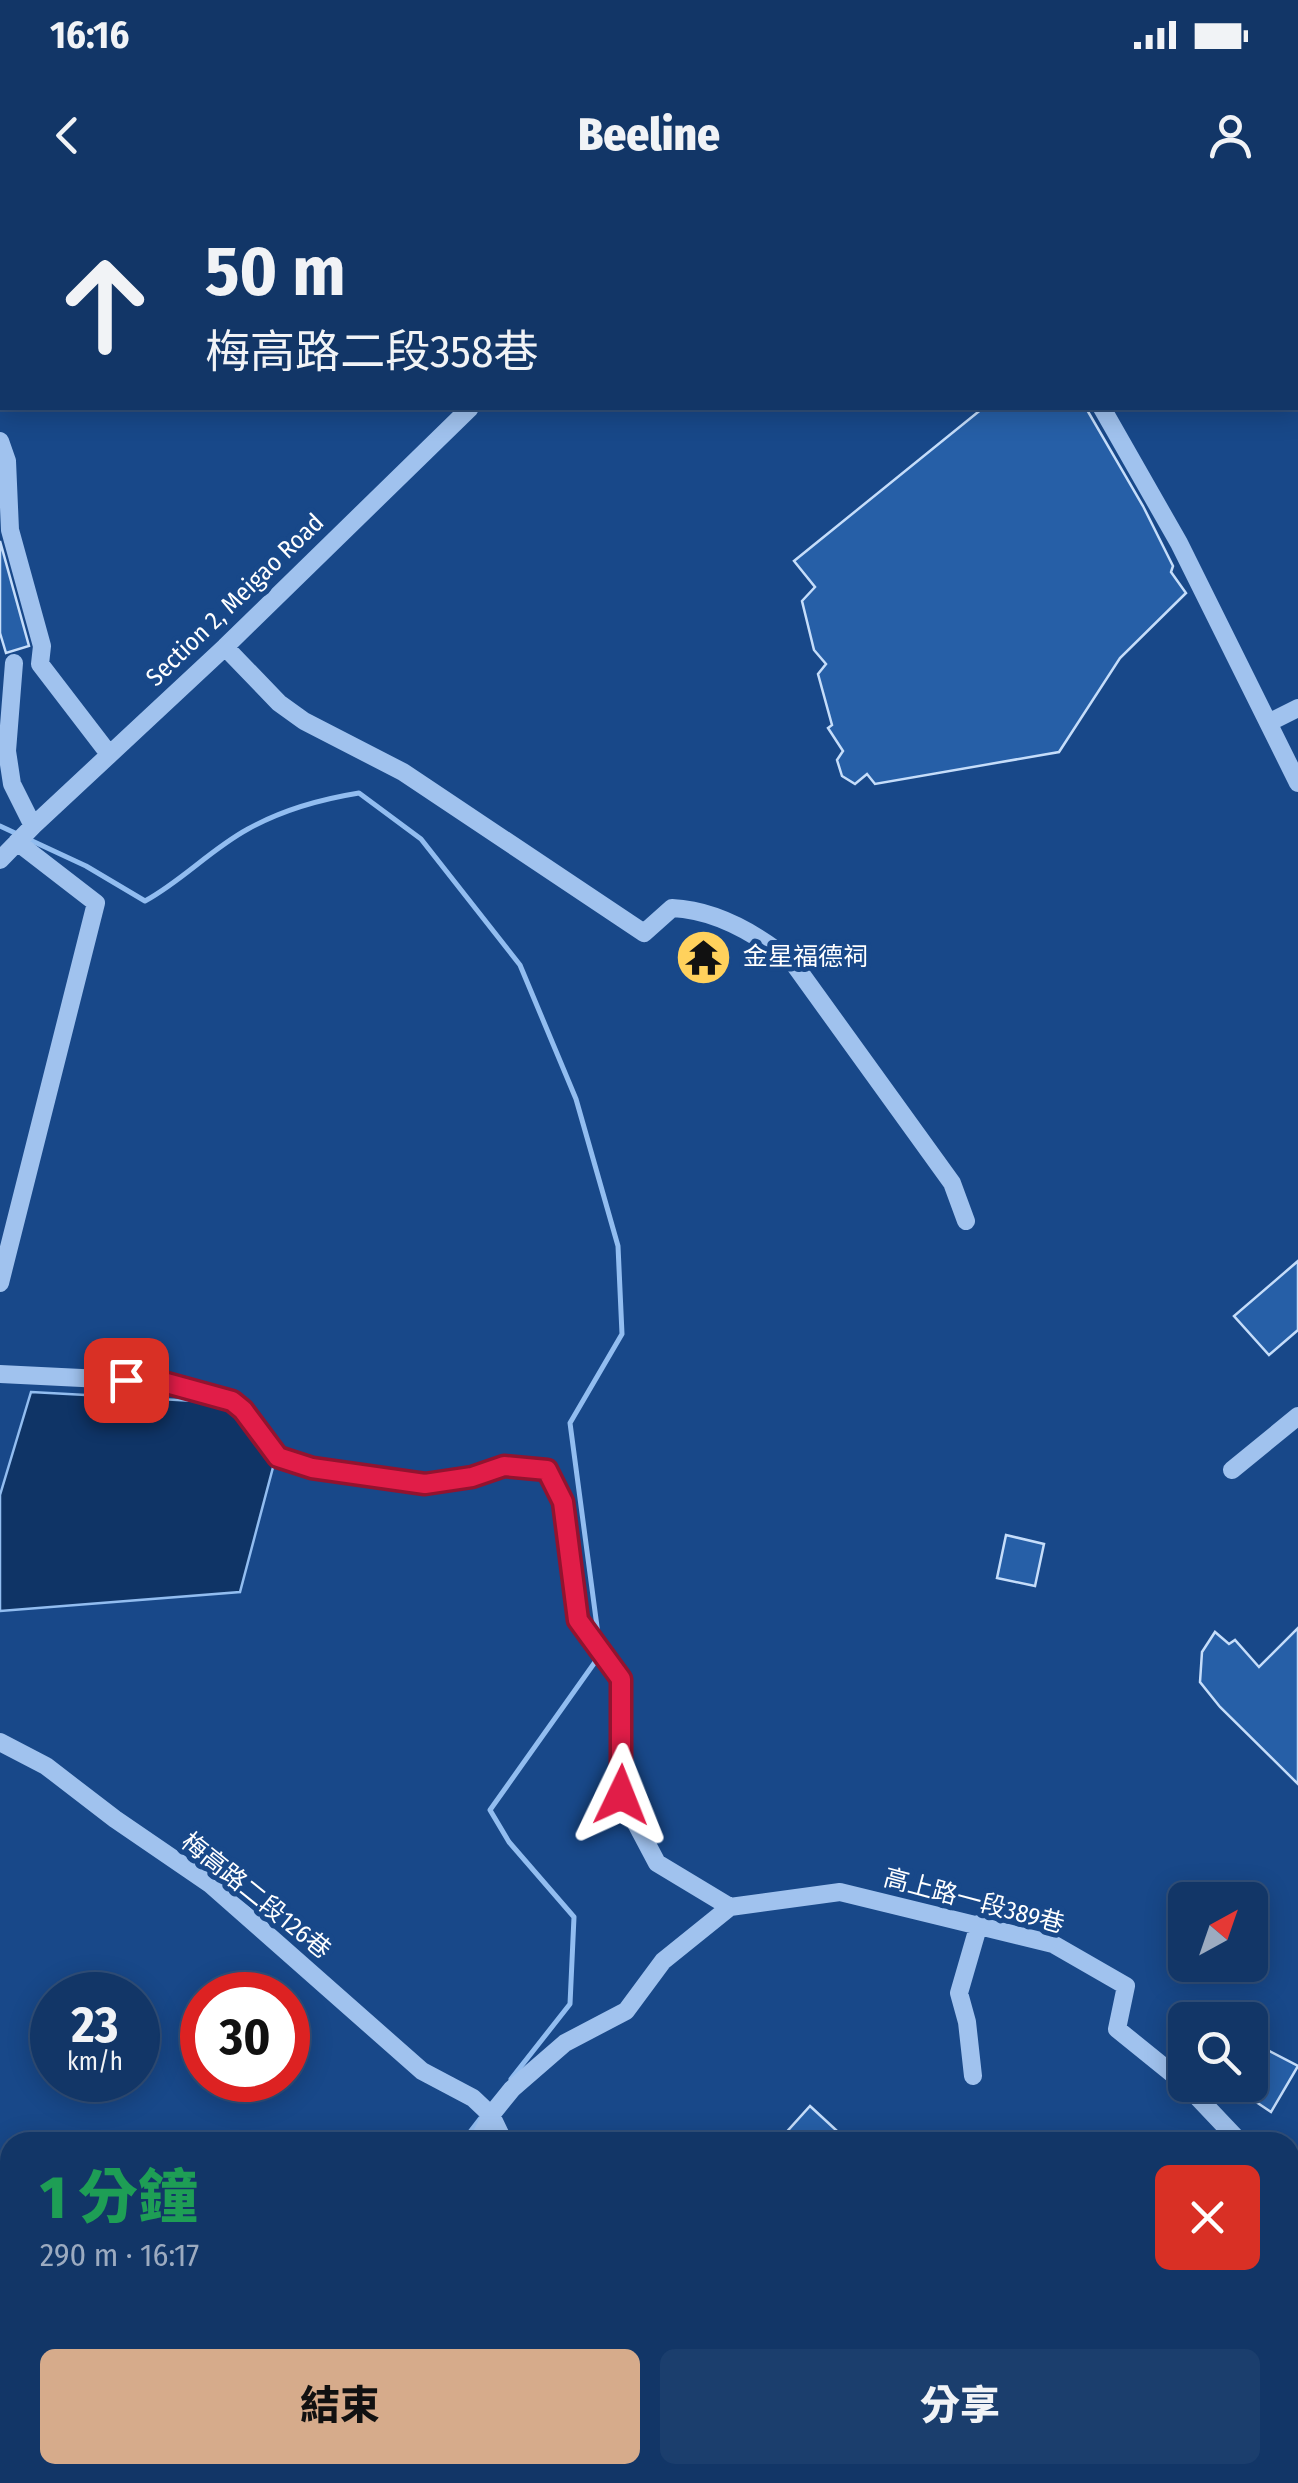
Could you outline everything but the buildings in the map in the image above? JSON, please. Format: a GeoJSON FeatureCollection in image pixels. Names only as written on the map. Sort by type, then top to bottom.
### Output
{"type":"FeatureCollection","features":[{"type":"Feature","properties":{"kind":"street","name":"Section 2, Meigao Road"},"geometry":{"type":"LineString","coordinates":[[18,842],[468,410]]}},
{"type":"Feature","properties":{"kind":"street"},"geometry":{"type":"LineString","coordinates":[[1103,410],[1179,543],[1298,783]]}},
{"type":"Feature","properties":{"kind":"street"},"geometry":{"type":"LineString","coordinates":[[0,441],[10,530],[42,646],[40,664],[109,754]]}},
{"type":"Feature","properties":{"kind":"street"},"geometry":{"type":"LineString","coordinates":[[224,647],[279,703],[304,721],[403,772],[644,933],[672,908],[686,908],[718,917],[764,940],[794,964],[952,1183],[966,1221]]}},
{"type":"Feature","properties":{"kind":"street"},"geometry":{"type":"LineString","coordinates":[[33,826],[12,784],[7,751],[7,662],[40,664]]}},
{"type":"Feature","properties":{"kind":"street"},"geometry":{"type":"LineString","coordinates":[[1270,722],[1298,708]]}},
{"type":"Feature","properties":{"kind":"street"},"geometry":{"type":"LineString","coordinates":[[0,860],[18,842],[96,903],[0,1283]]}},
{"type":"Feature","properties":{"kind":"street"},"geometry":{"type":"LineString","coordinates":[[0,1374],[163,1382],[207,1392],[232,1401],[243,1410],[278,1457],[312,1468],[425,1484],[472,1477],[504,1466],[547,1470],[563,1502],[578,1620],[621,1679],[621,1795],[657,1863],[730,1907],[664,1961],[626,2011],[565,2043],[512,2089],[483,2132]]}},
{"type":"Feature","properties":{"kind":"street"},"geometry":{"type":"LineString","coordinates":[[1232,1470],[1298,1416]]}},
{"type":"Feature","properties":{"kind":"street","name":"梅高路二段126巷"},"geometry":{"type":"LineString","coordinates":[[0,1742],[46,1766],[210,1884],[422,2071],[473,2098],[492,2115]]}},
{"type":"Feature","properties":{"kind":"street","name":"高上路一段389巷"},"geometry":{"type":"LineString","coordinates":[[730,1907],[840,1892],[1053,1944],[1126,1986],[1116,2028],[1168,2070]]}},
{"type":"Feature","properties":{"kind":"street"},"geometry":{"type":"LineString","coordinates":[[974,2076],[959,1993],[979,1924]]}},
{"type":"Feature","properties":{"kind":"street","name":"高上路一段389巷"},"geometry":{"type":"LineString","coordinates":[[1202,2102],[1230,2132]]}},
{"type":"Feature","properties":{"kind":"street"},"geometry":{"type":"LineString","coordinates":[[492,2115],[500,2132]]}},
{"type":"Feature","properties":{"kind":"water"},"geometry":{"type":"Polygon","coordinates":[[[31,1392],[232,1403],[276,1456],[240,1592],[0,1611],[0,1495],[31,1392]]]}},
{"type":"Feature","properties":{"kind":"waterway"},"geometry":{"type":"LineString","coordinates":[[0,826],[86,866],[145,901],[261,822],[302,806],[359,793],[421,839],[520,965],[576,1099],[618,1246],[622,1334],[570,1423],[598,1634]]}},
{"type":"Feature","properties":{"kind":"waterway"},"geometry":{"type":"LineString","coordinates":[[511,2079],[570,2004],[574,1917],[509,1842],[490,1810],[600,1655]]}},
{"type":"Feature","properties":{"kind":"waterway"},"geometry":{"type":"LineString","coordinates":[[470,2132],[480,2119]]}},
{"type":"Feature","properties":{"kind":"place","name":"金星福德祠"},"geometry":{"type":"Point","coordinates":[704,957]}},
{"type":"Feature","properties":{"kind":"route"},"geometry":{"type":"LineString","coordinates":[[126,1380],[163,1382],[232,1401],[278,1457],[312,1468],[425,1484],[472,1477],[504,1466],[547,1470],[563,1502],[578,1620],[621,1679],[621,1795]]}}]}
